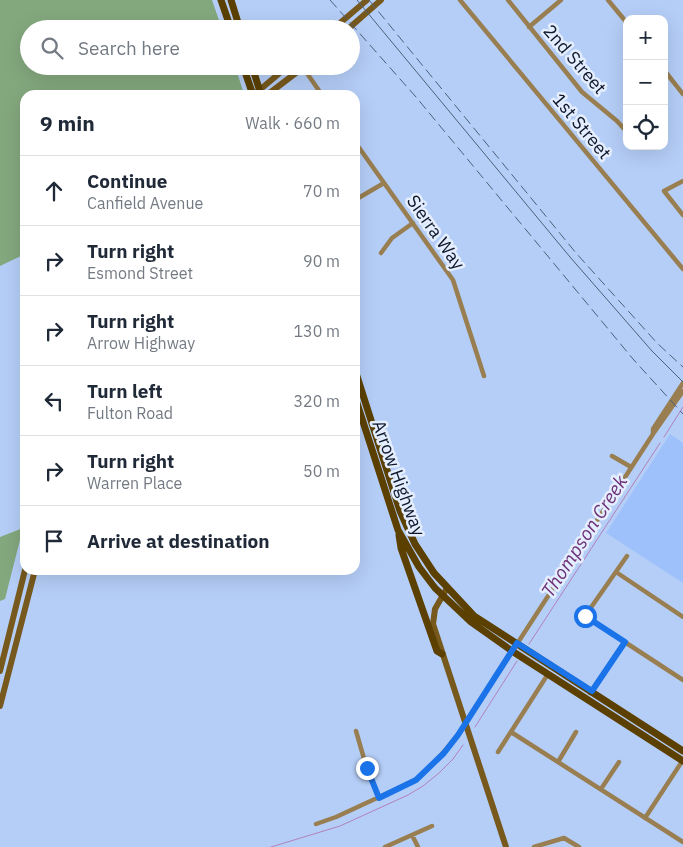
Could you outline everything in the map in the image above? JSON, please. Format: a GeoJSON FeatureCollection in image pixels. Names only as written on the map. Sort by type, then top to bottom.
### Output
{"type":"FeatureCollection","features":[{"type":"Feature","properties":{"kind":"main road"},"geometry":{"type":"LineString","coordinates":[[221,0],[227,20]]}},
{"type":"Feature","properties":{"kind":"main road"},"geometry":{"type":"LineString","coordinates":[[231,0],[237,20]]}},
{"type":"Feature","properties":{"kind":"main road"},"geometry":{"type":"LineString","coordinates":[[344,20],[367,0]]}},
{"type":"Feature","properties":{"kind":"main road"},"geometry":{"type":"LineString","coordinates":[[358,20],[381,0]]}},
{"type":"Feature","properties":{"kind":"main road"},"geometry":{"type":"LineString","coordinates":[[246,75],[251,90]]}},
{"type":"Feature","properties":{"kind":"main road"},"geometry":{"type":"LineString","coordinates":[[255,75],[260,90]]}},
{"type":"Feature","properties":{"kind":"main road"},"geometry":{"type":"LineString","coordinates":[[263,90],[279,75]]}},
{"type":"Feature","properties":{"kind":"main road"},"geometry":{"type":"LineString","coordinates":[[273,90],[293,75]]}},
{"type":"Feature","properties":{"kind":"main road"},"geometry":{"type":"LineString","coordinates":[[360,385],[407,526],[422,556],[447,588],[474,616],[683,751]]}},
{"type":"Feature","properties":{"kind":"main road","name":"Arrow Highway"},"geometry":{"type":"LineString","coordinates":[[360,419],[398,530],[418,566],[442,596],[471,622],[512,651],[683,760]]}},
{"type":"Feature","properties":{"kind":"main road"},"geometry":{"type":"LineString","coordinates":[[398,530],[401,548],[437,651],[442,654]]}},
{"type":"Feature","properties":{"kind":"main road"},"geometry":{"type":"LineString","coordinates":[[0,671],[25,575]]}},
{"type":"Feature","properties":{"kind":"main road"},"geometry":{"type":"LineString","coordinates":[[0,706],[34,575]]}},
{"type":"Feature","properties":{"kind":"main road"},"geometry":{"type":"LineString","coordinates":[[447,588],[435,609],[433,624],[506,847]]}},
{"type":"Feature","properties":{"kind":"street","name":"1st Street"},"geometry":{"type":"LineString","coordinates":[[460,0],[683,269]]}},
{"type":"Feature","properties":{"kind":"street","name":"2nd Street"},"geometry":{"type":"LineString","coordinates":[[508,0],[582,92],[623,128]]}},
{"type":"Feature","properties":{"kind":"street"},"geometry":{"type":"LineString","coordinates":[[529,26],[561,0]]}},
{"type":"Feature","properties":{"kind":"street"},"geometry":{"type":"LineString","coordinates":[[608,0],[623,18]]}},
{"type":"Feature","properties":{"kind":"street"},"geometry":{"type":"LineString","coordinates":[[308,75],[319,90]]}},
{"type":"Feature","properties":{"kind":"street"},"geometry":{"type":"LineString","coordinates":[[668,75],[683,94]]}},
{"type":"Feature","properties":{"kind":"street","name":"Sierra Way"},"geometry":{"type":"LineString","coordinates":[[360,149],[453,280],[484,376]]}},
{"type":"Feature","properties":{"kind":"street"},"geometry":{"type":"LineString","coordinates":[[683,181],[664,192],[683,215]]}},
{"type":"Feature","properties":{"kind":"street"},"geometry":{"type":"LineString","coordinates":[[360,197],[384,183]]}},
{"type":"Feature","properties":{"kind":"street"},"geometry":{"type":"LineString","coordinates":[[381,253],[392,238],[413,223]]}},
{"type":"Feature","properties":{"kind":"street"},"geometry":{"type":"LineString","coordinates":[[653,434],[653,429],[683,383]]}},
{"type":"Feature","properties":{"kind":"street"},"geometry":{"type":"LineString","coordinates":[[316,824],[336,818],[416,780],[444,753],[458,735],[631,467],[683,391]]}},
{"type":"Feature","properties":{"kind":"street"},"geometry":{"type":"LineString","coordinates":[[360,405],[366,403]]}},
{"type":"Feature","properties":{"kind":"street"},"geometry":{"type":"LineString","coordinates":[[612,456],[631,467]]}},
{"type":"Feature","properties":{"kind":"street"},"geometry":{"type":"LineString","coordinates":[[398,530],[407,526]]}},
{"type":"Feature","properties":{"kind":"street"},"geometry":{"type":"LineString","coordinates":[[627,556],[585,616],[683,680]]}},
{"type":"Feature","properties":{"kind":"street"},"geometry":{"type":"LineString","coordinates":[[616,572],[683,617]]}},
{"type":"Feature","properties":{"kind":"street"},"geometry":{"type":"LineString","coordinates":[[587,698],[625,642]]}},
{"type":"Feature","properties":{"kind":"street"},"geometry":{"type":"LineString","coordinates":[[498,752],[548,674]]}},
{"type":"Feature","properties":{"kind":"street"},"geometry":{"type":"LineString","coordinates":[[356,731],[367,768],[379,798]]}},
{"type":"Feature","properties":{"kind":"street"},"geometry":{"type":"LineString","coordinates":[[511,732],[683,842]]}},
{"type":"Feature","properties":{"kind":"street"},"geometry":{"type":"LineString","coordinates":[[558,762],[576,732]]}},
{"type":"Feature","properties":{"kind":"street"},"geometry":{"type":"LineString","coordinates":[[645,818],[683,760]]}},
{"type":"Feature","properties":{"kind":"street"},"geometry":{"type":"LineString","coordinates":[[601,789],[619,762]]}},
{"type":"Feature","properties":{"kind":"street"},"geometry":{"type":"LineString","coordinates":[[385,847],[432,826]]}},
{"type":"Feature","properties":{"kind":"street"},"geometry":{"type":"LineString","coordinates":[[412,835],[418,847]]}},
{"type":"Feature","properties":{"kind":"street"},"geometry":{"type":"LineString","coordinates":[[534,847],[564,838],[579,847]]}},
{"type":"Feature","properties":{"kind":"shaded area"},"geometry":{"type":"Polygon","coordinates":[[[670,434],[683,443],[683,583],[606,533],[670,434]]]}},
{"type":"Feature","properties":{"kind":"green space"},"geometry":{"type":"Polygon","coordinates":[[[0,0],[212,0],[219,20],[20,20],[20,75],[238,75],[243,90],[20,90],[20,256],[0,266],[0,0]]]}},
{"type":"Feature","properties":{"kind":"green space"},"geometry":{"type":"Polygon","coordinates":[[[20,529],[20,540],[5,599],[0,601],[0,537],[20,529]]]}},
{"type":"Feature","properties":{"kind":"waterway","name":"Thompson Creek"},"geometry":{"type":"LineString","coordinates":[[664,437],[683,407]]}},
{"type":"Feature","properties":{"kind":"waterway","name":"Thompson Creek"},"geometry":{"type":"LineString","coordinates":[[529,644],[660,443]]}},
{"type":"Feature","properties":{"kind":"waterway","name":"Thompson Creek"},"geometry":{"type":"LineString","coordinates":[[475,727],[517,661]]}},
{"type":"Feature","properties":{"kind":"waterway","name":"Thompson Creek"},"geometry":{"type":"LineString","coordinates":[[271,847],[340,826],[408,795],[439,773],[453,759],[463,745]]}},
{"type":"Feature","properties":{"kind":"tram line"},"geometry":{"type":"LineString","coordinates":[[357,0],[570,257],[652,351],[683,382]]}},
{"type":"Feature","properties":{"kind":"railway"},"geometry":{"type":"LineString","coordinates":[[330,0],[348,20]]}},
{"type":"Feature","properties":{"kind":"railway"},"geometry":{"type":"LineString","coordinates":[[369,0],[576,253],[657,343],[683,367]]}},
{"type":"Feature","properties":{"kind":"railway"},"geometry":{"type":"LineString","coordinates":[[360,34],[416,97],[633,359],[683,414]]}},
{"type":"Feature","properties":{"kind":"route"},"geometry":{"type":"LineString","coordinates":[[367,768],[379,798],[416,780],[444,753],[458,735],[469,715],[517,643],[592,691],[625,642],[585,616]]}}]}
